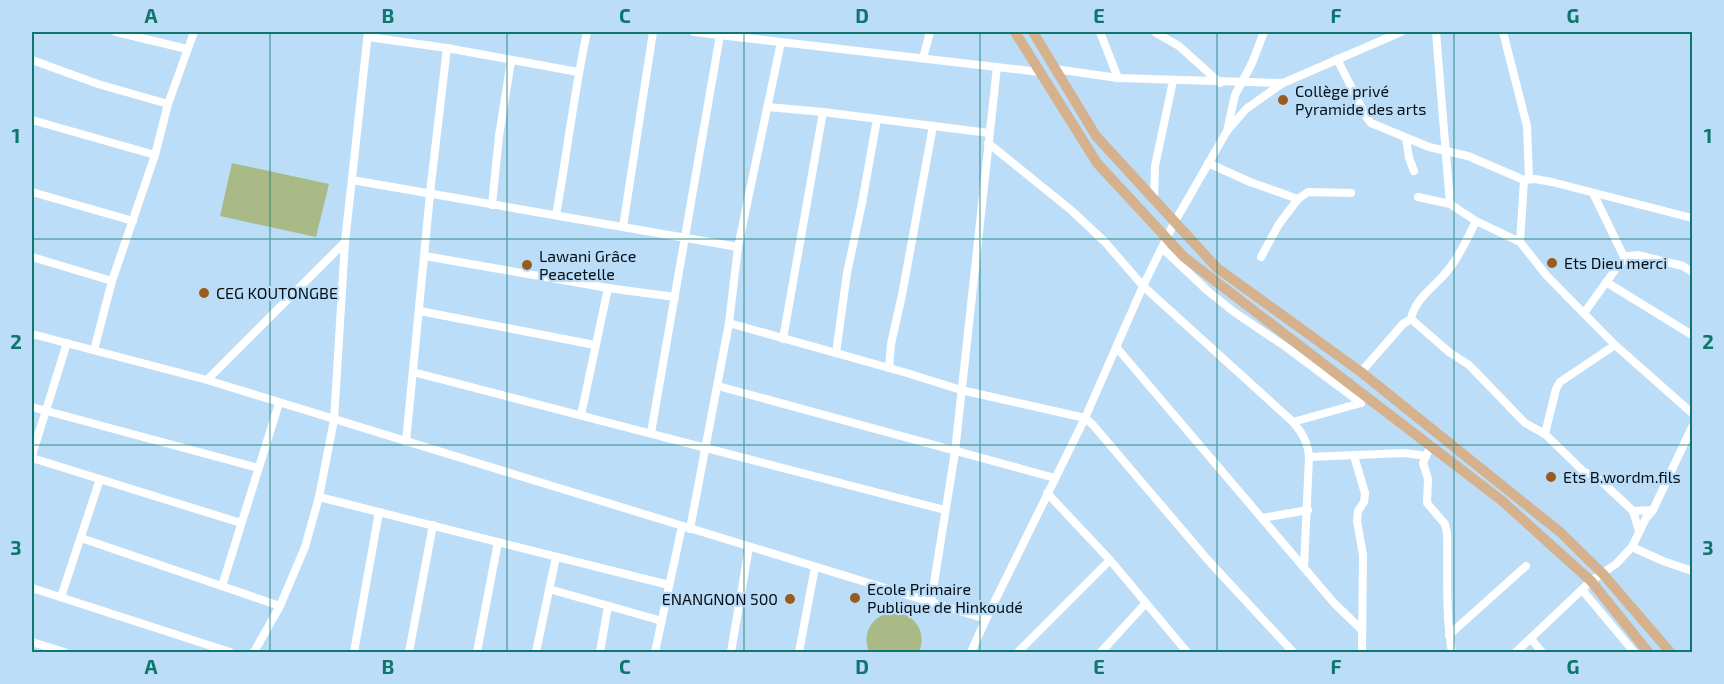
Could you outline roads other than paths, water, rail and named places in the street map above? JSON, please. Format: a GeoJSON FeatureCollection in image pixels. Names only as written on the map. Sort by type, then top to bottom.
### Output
{"type":"FeatureCollection","features":[{"type":"Feature","properties":{"kind":"main road"},"geometry":{"type":"LineString","coordinates":[[1015,32],[1096,163],[1165,243],[1429,451],[1501,500],[1591,581],[1648,652]]}},
{"type":"Feature","properties":{"kind":"main road"},"geometry":{"type":"LineString","coordinates":[[1033,32],[1096,136],[1217,268],[1361,372],[1560,532],[1603,574],[1670,652]]}},
{"type":"Feature","properties":{"kind":"street"},"geometry":{"type":"LineString","coordinates":[[116,32],[187,49]]}},
{"type":"Feature","properties":{"kind":"street"},"geometry":{"type":"LineString","coordinates":[[94,350],[112,281],[155,156],[168,104],[194,32]]}},
{"type":"Feature","properties":{"kind":"street"},"geometry":{"type":"LineString","coordinates":[[556,215],[572,123],[578,72],[587,32]]}},
{"type":"Feature","properties":{"kind":"street"},"geometry":{"type":"LineString","coordinates":[[623,227],[653,32]]}},
{"type":"Feature","properties":{"kind":"street"},"geometry":{"type":"LineString","coordinates":[[694,32],[1039,72]]}},
{"type":"Feature","properties":{"kind":"street"},"geometry":{"type":"LineString","coordinates":[[923,58],[930,32]]}},
{"type":"Feature","properties":{"kind":"street"},"geometry":{"type":"LineString","coordinates":[[1100,32],[1118,78]]}},
{"type":"Feature","properties":{"kind":"street"},"geometry":{"type":"LineString","coordinates":[[1227,131],[1232,103],[1264,32]]}},
{"type":"Feature","properties":{"kind":"street"},"geometry":{"type":"LineString","coordinates":[[971,652],[1118,348],[1143,286],[1174,223],[1227,131],[1246,109],[1283,83],[1401,32]]}},
{"type":"Feature","properties":{"kind":"street"},"geometry":{"type":"LineString","coordinates":[[1436,32],[1450,204]]}},
{"type":"Feature","properties":{"kind":"street"},"geometry":{"type":"LineString","coordinates":[[1503,32],[1527,126],[1526,180],[1520,242]]}},
{"type":"Feature","properties":{"kind":"street"},"geometry":{"type":"LineString","coordinates":[[1156,33],[1179,46],[1220,82]]}},
{"type":"Feature","properties":{"kind":"street"},"geometry":{"type":"LineString","coordinates":[[254,652],[280,606],[305,547],[319,496],[334,420],[345,242],[368,34],[578,72]]}},
{"type":"Feature","properties":{"kind":"street"},"geometry":{"type":"LineString","coordinates":[[651,433],[720,35]]}},
{"type":"Feature","properties":{"kind":"street"},"geometry":{"type":"LineString","coordinates":[[655,652],[669,585],[686,528],[705,449],[729,323],[738,247],[781,42]]}},
{"type":"Feature","properties":{"kind":"street"},"geometry":{"type":"LineString","coordinates":[[406,442],[447,48]]}},
{"type":"Feature","properties":{"kind":"street"},"geometry":{"type":"LineString","coordinates":[[1337,59],[1368,121],[1406,138],[1445,152],[1468,156],[1526,180],[1552,182],[1692,217]]}},
{"type":"Feature","properties":{"kind":"street"},"geometry":{"type":"LineString","coordinates":[[32,60],[98,84],[168,104]]}},
{"type":"Feature","properties":{"kind":"street"},"geometry":{"type":"LineString","coordinates":[[492,205],[510,61]]}},
{"type":"Feature","properties":{"kind":"street"},"geometry":{"type":"LineString","coordinates":[[931,602],[955,452],[997,67]]}},
{"type":"Feature","properties":{"kind":"street"},"geometry":{"type":"LineString","coordinates":[[1055,69],[1118,78],[1283,83]]}},
{"type":"Feature","properties":{"kind":"street"},"geometry":{"type":"LineString","coordinates":[[1154,201],[1155,166],[1173,81]]}},
{"type":"Feature","properties":{"kind":"street"},"geometry":{"type":"LineString","coordinates":[[768,107],[989,133]]}},
{"type":"Feature","properties":{"kind":"street"},"geometry":{"type":"LineString","coordinates":[[783,339],[823,112]]}},
{"type":"Feature","properties":{"kind":"street"},"geometry":{"type":"LineString","coordinates":[[836,353],[847,273],[877,119]]}},
{"type":"Feature","properties":{"kind":"street"},"geometry":{"type":"LineString","coordinates":[[32,120],[155,156]]}},
{"type":"Feature","properties":{"kind":"street"},"geometry":{"type":"LineString","coordinates":[[890,368],[891,344],[933,126]]}},
{"type":"Feature","properties":{"kind":"street"},"geometry":{"type":"LineString","coordinates":[[1406,138],[1414,171]]}},
{"type":"Feature","properties":{"kind":"street"},"geometry":{"type":"LineString","coordinates":[[988,143],[1071,210],[1105,242],[1143,286],[1293,422],[1307,442],[1309,457],[1304,567]]}},
{"type":"Feature","properties":{"kind":"street"},"geometry":{"type":"LineString","coordinates":[[1208,163],[1250,182],[1298,199]]}},
{"type":"Feature","properties":{"kind":"street"},"geometry":{"type":"LineString","coordinates":[[352,180],[738,247]]}},
{"type":"Feature","properties":{"kind":"street"},"geometry":{"type":"LineString","coordinates":[[32,192],[133,221]]}},
{"type":"Feature","properties":{"kind":"street"},"geometry":{"type":"LineString","coordinates":[[1262,257],[1279,224],[1298,199],[1308,192],[1351,193]]}},
{"type":"Feature","properties":{"kind":"street"},"geometry":{"type":"LineString","coordinates":[[1593,193],[1625,259]]}},
{"type":"Feature","properties":{"kind":"street"},"geometry":{"type":"LineString","coordinates":[[1418,197],[1450,204],[1476,221],[1520,242],[1547,276],[1615,345],[1692,413]]}},
{"type":"Feature","properties":{"kind":"street"},"geometry":{"type":"LineString","coordinates":[[1361,372],[1403,324],[1411,319],[1417,304],[1448,270],[1476,221]]}},
{"type":"Feature","properties":{"kind":"street"},"geometry":{"type":"LineString","coordinates":[[207,380],[345,242]]}},
{"type":"Feature","properties":{"kind":"street"},"geometry":{"type":"LineString","coordinates":[[1165,243],[1226,306],[1361,403],[1293,422]]}},
{"type":"Feature","properties":{"kind":"street"},"geometry":{"type":"LineString","coordinates":[[1584,313],[1625,259],[1638,255],[1683,266],[1692,272]]}},
{"type":"Feature","properties":{"kind":"street"},"geometry":{"type":"LineString","coordinates":[[425,256],[608,288],[675,297]]}},
{"type":"Feature","properties":{"kind":"street"},"geometry":{"type":"LineString","coordinates":[[32,257],[112,281]]}},
{"type":"Feature","properties":{"kind":"street"},"geometry":{"type":"LineString","coordinates":[[1606,282],[1692,335]]}},
{"type":"Feature","properties":{"kind":"street"},"geometry":{"type":"LineString","coordinates":[[581,415],[608,288]]}},
{"type":"Feature","properties":{"kind":"street"},"geometry":{"type":"LineString","coordinates":[[420,311],[595,345]]}},
{"type":"Feature","properties":{"kind":"street"},"geometry":{"type":"LineString","coordinates":[[1411,319],[1449,352],[1469,365],[1525,423],[1545,434],[1583,471],[1598,478],[1633,511],[1639,531]]}},
{"type":"Feature","properties":{"kind":"street"},"geometry":{"type":"LineString","coordinates":[[729,323],[962,390],[1085,418],[1293,652]]}},
{"type":"Feature","properties":{"kind":"street"},"geometry":{"type":"LineString","coordinates":[[32,334],[207,380],[986,619]]}},
{"type":"Feature","properties":{"kind":"street"},"geometry":{"type":"LineString","coordinates":[[68,343],[32,457],[241,523]]}},
{"type":"Feature","properties":{"kind":"street"},"geometry":{"type":"LineString","coordinates":[[1545,434],[1556,389],[1560,382],[1615,345]]}},
{"type":"Feature","properties":{"kind":"street"},"geometry":{"type":"LineString","coordinates":[[1118,348],[1334,603],[1362,630]]}},
{"type":"Feature","properties":{"kind":"street"},"geometry":{"type":"LineString","coordinates":[[413,372],[945,510]]}},
{"type":"Feature","properties":{"kind":"street"},"geometry":{"type":"LineString","coordinates":[[718,386],[1055,478]]}},
{"type":"Feature","properties":{"kind":"street"},"geometry":{"type":"LineString","coordinates":[[222,586],[279,403]]}},
{"type":"Feature","properties":{"kind":"street"},"geometry":{"type":"LineString","coordinates":[[32,407],[258,468]]}},
{"type":"Feature","properties":{"kind":"street"},"geometry":{"type":"LineString","coordinates":[[1516,652],[1591,581],[1616,564],[1632,547],[1646,518],[1653,510],[1692,427]]}},
{"type":"Feature","properties":{"kind":"street"},"geometry":{"type":"LineString","coordinates":[[1309,457],[1429,451]]}},
{"type":"Feature","properties":{"kind":"street"},"geometry":{"type":"LineString","coordinates":[[1429,451],[1423,463],[1428,479],[1427,503],[1445,524],[1447,533],[1446,588],[1452,652]]}},
{"type":"Feature","properties":{"kind":"street"},"geometry":{"type":"LineString","coordinates":[[1354,456],[1365,493],[1357,520],[1363,555],[1362,652]]}},
{"type":"Feature","properties":{"kind":"street"},"geometry":{"type":"LineString","coordinates":[[61,597],[100,479]]}},
{"type":"Feature","properties":{"kind":"street"},"geometry":{"type":"LineString","coordinates":[[1047,494],[1110,560],[1187,652]]}},
{"type":"Feature","properties":{"kind":"street"},"geometry":{"type":"LineString","coordinates":[[319,496],[669,585]]}},
{"type":"Feature","properties":{"kind":"street"},"geometry":{"type":"LineString","coordinates":[[1262,518],[1308,510]]}},
{"type":"Feature","properties":{"kind":"street"},"geometry":{"type":"LineString","coordinates":[[1633,511],[1653,510]]}},
{"type":"Feature","properties":{"kind":"street"},"geometry":{"type":"LineString","coordinates":[[354,652],[379,512]]}},
{"type":"Feature","properties":{"kind":"street"},"geometry":{"type":"LineString","coordinates":[[409,652],[432,525]]}},
{"type":"Feature","properties":{"kind":"street"},"geometry":{"type":"LineString","coordinates":[[81,538],[280,606]]}},
{"type":"Feature","properties":{"kind":"street"},"geometry":{"type":"LineString","coordinates":[[477,652],[498,542]]}},
{"type":"Feature","properties":{"kind":"street"},"geometry":{"type":"LineString","coordinates":[[731,652],[749,547]]}},
{"type":"Feature","properties":{"kind":"street"},"geometry":{"type":"LineString","coordinates":[[1632,547],[1662,561],[1692,571]]}},
{"type":"Feature","properties":{"kind":"street"},"geometry":{"type":"LineString","coordinates":[[536,652],[556,556]]}},
{"type":"Feature","properties":{"kind":"street"},"geometry":{"type":"LineString","coordinates":[[1018,652],[1110,560]]}},
{"type":"Feature","properties":{"kind":"street"},"geometry":{"type":"LineString","coordinates":[[1449,635],[1526,566]]}},
{"type":"Feature","properties":{"kind":"street"},"geometry":{"type":"LineString","coordinates":[[799,652],[815,567]]}},
{"type":"Feature","properties":{"kind":"street"},"geometry":{"type":"LineString","coordinates":[[32,588],[230,652]]}},
{"type":"Feature","properties":{"kind":"street"},"geometry":{"type":"LineString","coordinates":[[549,588],[662,621]]}},
{"type":"Feature","properties":{"kind":"street"},"geometry":{"type":"LineString","coordinates":[[1583,591],[1634,652]]}},
{"type":"Feature","properties":{"kind":"street"},"geometry":{"type":"LineString","coordinates":[[1101,652],[1145,604]]}},
{"type":"Feature","properties":{"kind":"street"},"geometry":{"type":"LineString","coordinates":[[600,652],[608,606]]}},
{"type":"Feature","properties":{"kind":"street"},"geometry":{"type":"LineString","coordinates":[[1531,639],[1542,652]]}},
{"type":"Feature","properties":{"kind":"street"},"geometry":{"type":"LineString","coordinates":[[32,642],[64,652]]}},
{"type":"Feature","properties":{"kind":"place","name":"Collège privé Pyramide des arts"},"geometry":{"type":"Point","coordinates":[1283,100]}},
{"type":"Feature","properties":{"kind":"place","name":"Ets Dieu merci"},"geometry":{"type":"Point","coordinates":[1552,263]}},
{"type":"Feature","properties":{"kind":"place","name":"Lawani Grâce Peacetelle"},"geometry":{"type":"Point","coordinates":[527,265]}},
{"type":"Feature","properties":{"kind":"place","name":"CEG KOUTONGBE"},"geometry":{"type":"Point","coordinates":[204,293]}},
{"type":"Feature","properties":{"kind":"place","name":"Ets B.wordm.fils"},"geometry":{"type":"Point","coordinates":[1551,477]}},
{"type":"Feature","properties":{"kind":"place","name":"Ecole Primaire Publique de Hinkoudé"},"geometry":{"type":"Point","coordinates":[855,598]}},
{"type":"Feature","properties":{"kind":"place","name":"ENANGNON 500"},"geometry":{"type":"Point","coordinates":[790,599]}}]}
